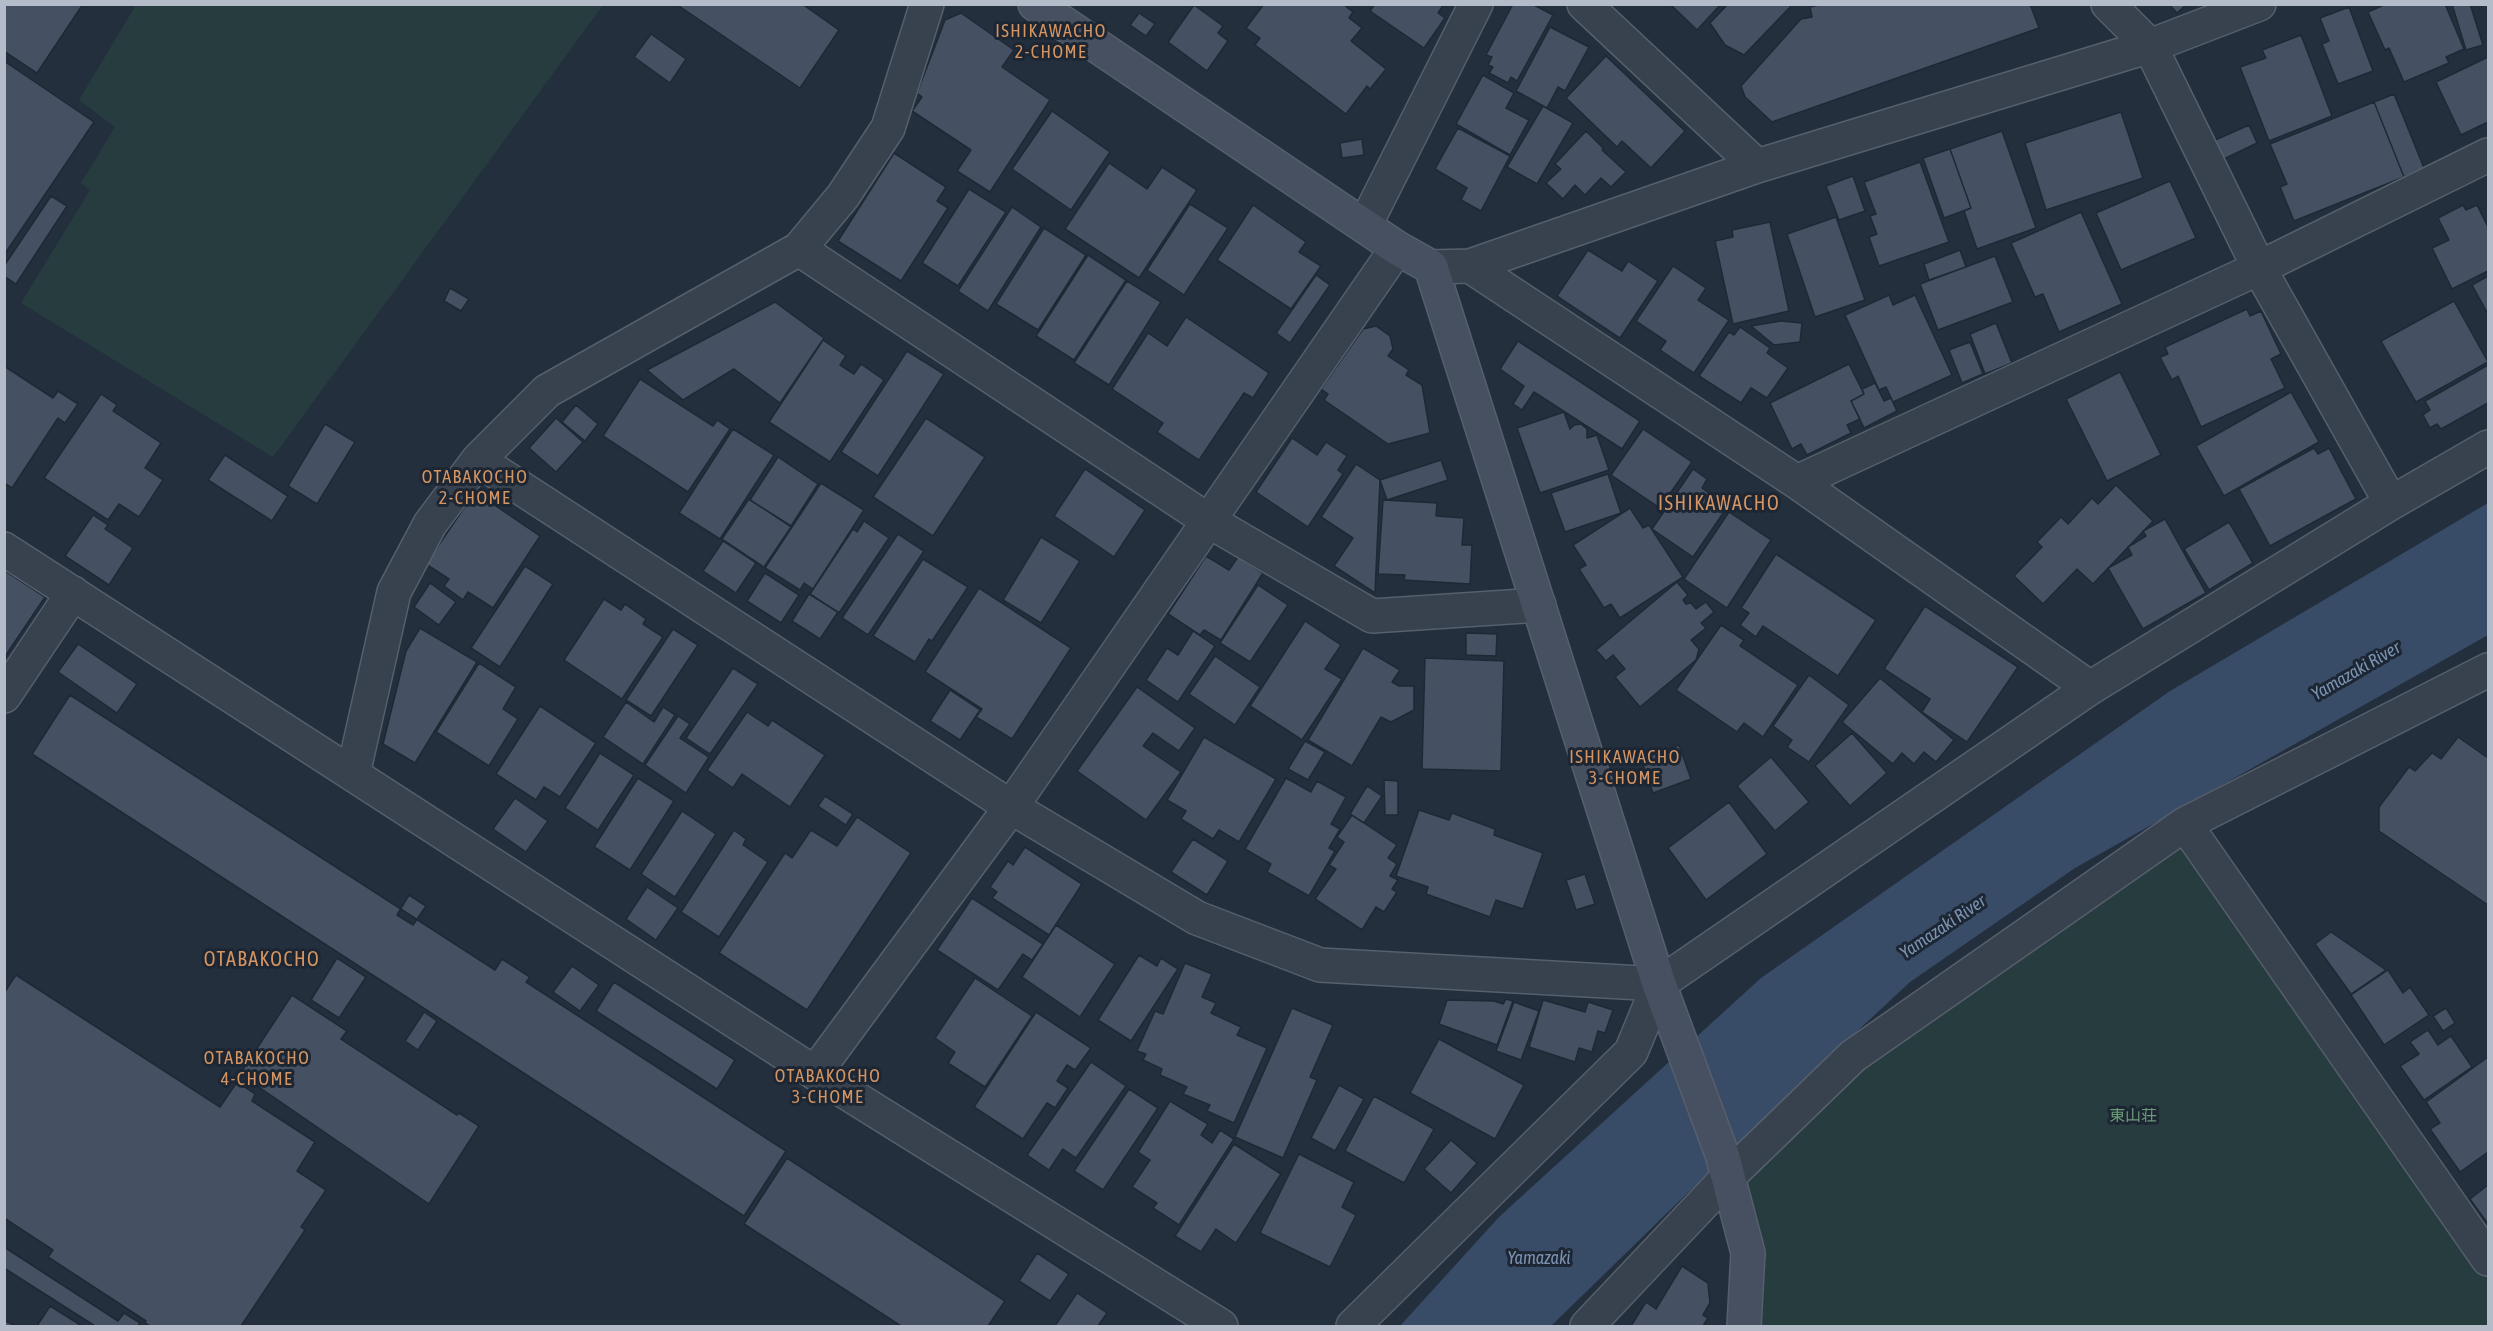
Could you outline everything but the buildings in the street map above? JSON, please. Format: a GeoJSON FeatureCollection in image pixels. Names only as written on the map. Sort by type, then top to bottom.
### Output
{"type":"FeatureCollection","features":[{"type":"Feature","properties":{"kind":"street"},"geometry":{"type":"LineString","coordinates":[[352,774],[394,592],[430,524],[478,460],[546,391],[799,249],[843,196],[888,128],[927,4]]}},
{"type":"Feature","properties":{"kind":"street"},"geometry":{"type":"LineString","coordinates":[[1035,4],[1397,248],[1431,267],[1470,266],[1757,166],[2150,46],[2259,4]]}},
{"type":"Feature","properties":{"kind":"street"},"geometry":{"type":"LineString","coordinates":[[1365,225],[1476,4]]}},
{"type":"Feature","properties":{"kind":"street"},"geometry":{"type":"LineString","coordinates":[[1584,4],[1757,166]]}},
{"type":"Feature","properties":{"kind":"street"},"geometry":{"type":"LineString","coordinates":[[2108,4],[2150,46],[2259,268],[2391,503]]}},
{"type":"Feature","properties":{"kind":"street"},"geometry":{"type":"LineString","coordinates":[[1797,482],[2259,268],[2488,155]]}},
{"type":"Feature","properties":{"kind":"street"},"geometry":{"type":"LineString","coordinates":[[815,1073],[1011,807],[1397,248]]}},
{"type":"Feature","properties":{"kind":"street"},"geometry":{"type":"LineString","coordinates":[[799,249],[1209,520],[1372,616],[1539,605]]}},
{"type":"Feature","properties":{"kind":"street"},"geometry":{"type":"LineString","coordinates":[[1470,266],[1797,482],[2090,688]]}},
{"type":"Feature","properties":{"kind":"street"},"geometry":{"type":"LineString","coordinates":[[1431,267],[1659,984],[1725,1166],[1748,1253],[1744,1326]]}},
{"type":"Feature","properties":{"kind":"street"},"geometry":{"type":"LineString","coordinates":[[1353,1326],[1631,1052],[1659,984],[2090,688],[2391,503],[2488,447]]}},
{"type":"Feature","properties":{"kind":"street"},"geometry":{"type":"LineString","coordinates":[[478,460],[1011,807],[1197,918],[1320,965],[1659,984]]}},
{"type":"Feature","properties":{"kind":"street"},"geometry":{"type":"LineString","coordinates":[[4,549],[815,1073],[1221,1326]]}},
{"type":"Feature","properties":{"kind":"street"},"geometry":{"type":"LineString","coordinates":[[4,696],[73,593]]}},
{"type":"Feature","properties":{"kind":"street"},"geometry":{"type":"LineString","coordinates":[[1587,1326],[1725,1166],[1853,1056],[2185,824],[2488,670]]}},
{"type":"Feature","properties":{"kind":"street"},"geometry":{"type":"LineString","coordinates":[[2185,824],[2488,1259]]}},
{"type":"Feature","properties":{"kind":"green space"},"geometry":{"type":"Polygon","coordinates":[[[136,5],[603,5],[273,457],[21,303],[90,190],[81,183],[115,127],[79,100],[136,5]]]}},
{"type":"Feature","properties":{"kind":"green space","name":"東山荘"},"geometry":{"type":"Polygon","coordinates":[[[2185,824],[2488,1259],[2488,1326],[1744,1326],[1722,1154],[1774,1136],[2185,824]]]}},
{"type":"Feature","properties":{"kind":"water","name":"Yamazaki"},"geometry":{"type":"Polygon","coordinates":[[[2488,503],[2488,635],[2075,868],[1910,982],[1781,1102],[1551,1326],[1400,1326],[1499,1217],[1761,978],[2170,691],[2488,503]]]}},
{"type":"Feature","properties":{"kind":"district","name":"ISHIKAWACHO 2-CHOME"},"geometry":{"type":"Point","coordinates":[1051,42]}},
{"type":"Feature","properties":{"kind":"district","name":"OTABAKOCHO 2-CHOME"},"geometry":{"type":"Point","coordinates":[475,487]}},
{"type":"Feature","properties":{"kind":"district","name":"ISHIKAWACHO"},"geometry":{"type":"Point","coordinates":[1719,504]}},
{"type":"Feature","properties":{"kind":"district","name":"ISHIKAWACHO 3-CHOME"},"geometry":{"type":"Point","coordinates":[1625,768]}},
{"type":"Feature","properties":{"kind":"district","name":"OTABAKOCHO"},"geometry":{"type":"Point","coordinates":[262,960]}},
{"type":"Feature","properties":{"kind":"district","name":"OTABAKOCHO 4-CHOME"},"geometry":{"type":"Point","coordinates":[257,1068]}},
{"type":"Feature","properties":{"kind":"district","name":"OTABAKOCHO 3-CHOME"},"geometry":{"type":"Point","coordinates":[828,1086]}},
{"type":"Feature","properties":{"kind":"water label","name":"Yamazaki River"},"geometry":{"type":"Point","coordinates":[2356,671]}},
{"type":"Feature","properties":{"kind":"water label","name":"Yamazaki River"},"geometry":{"type":"Point","coordinates":[1943,927]}}]}
